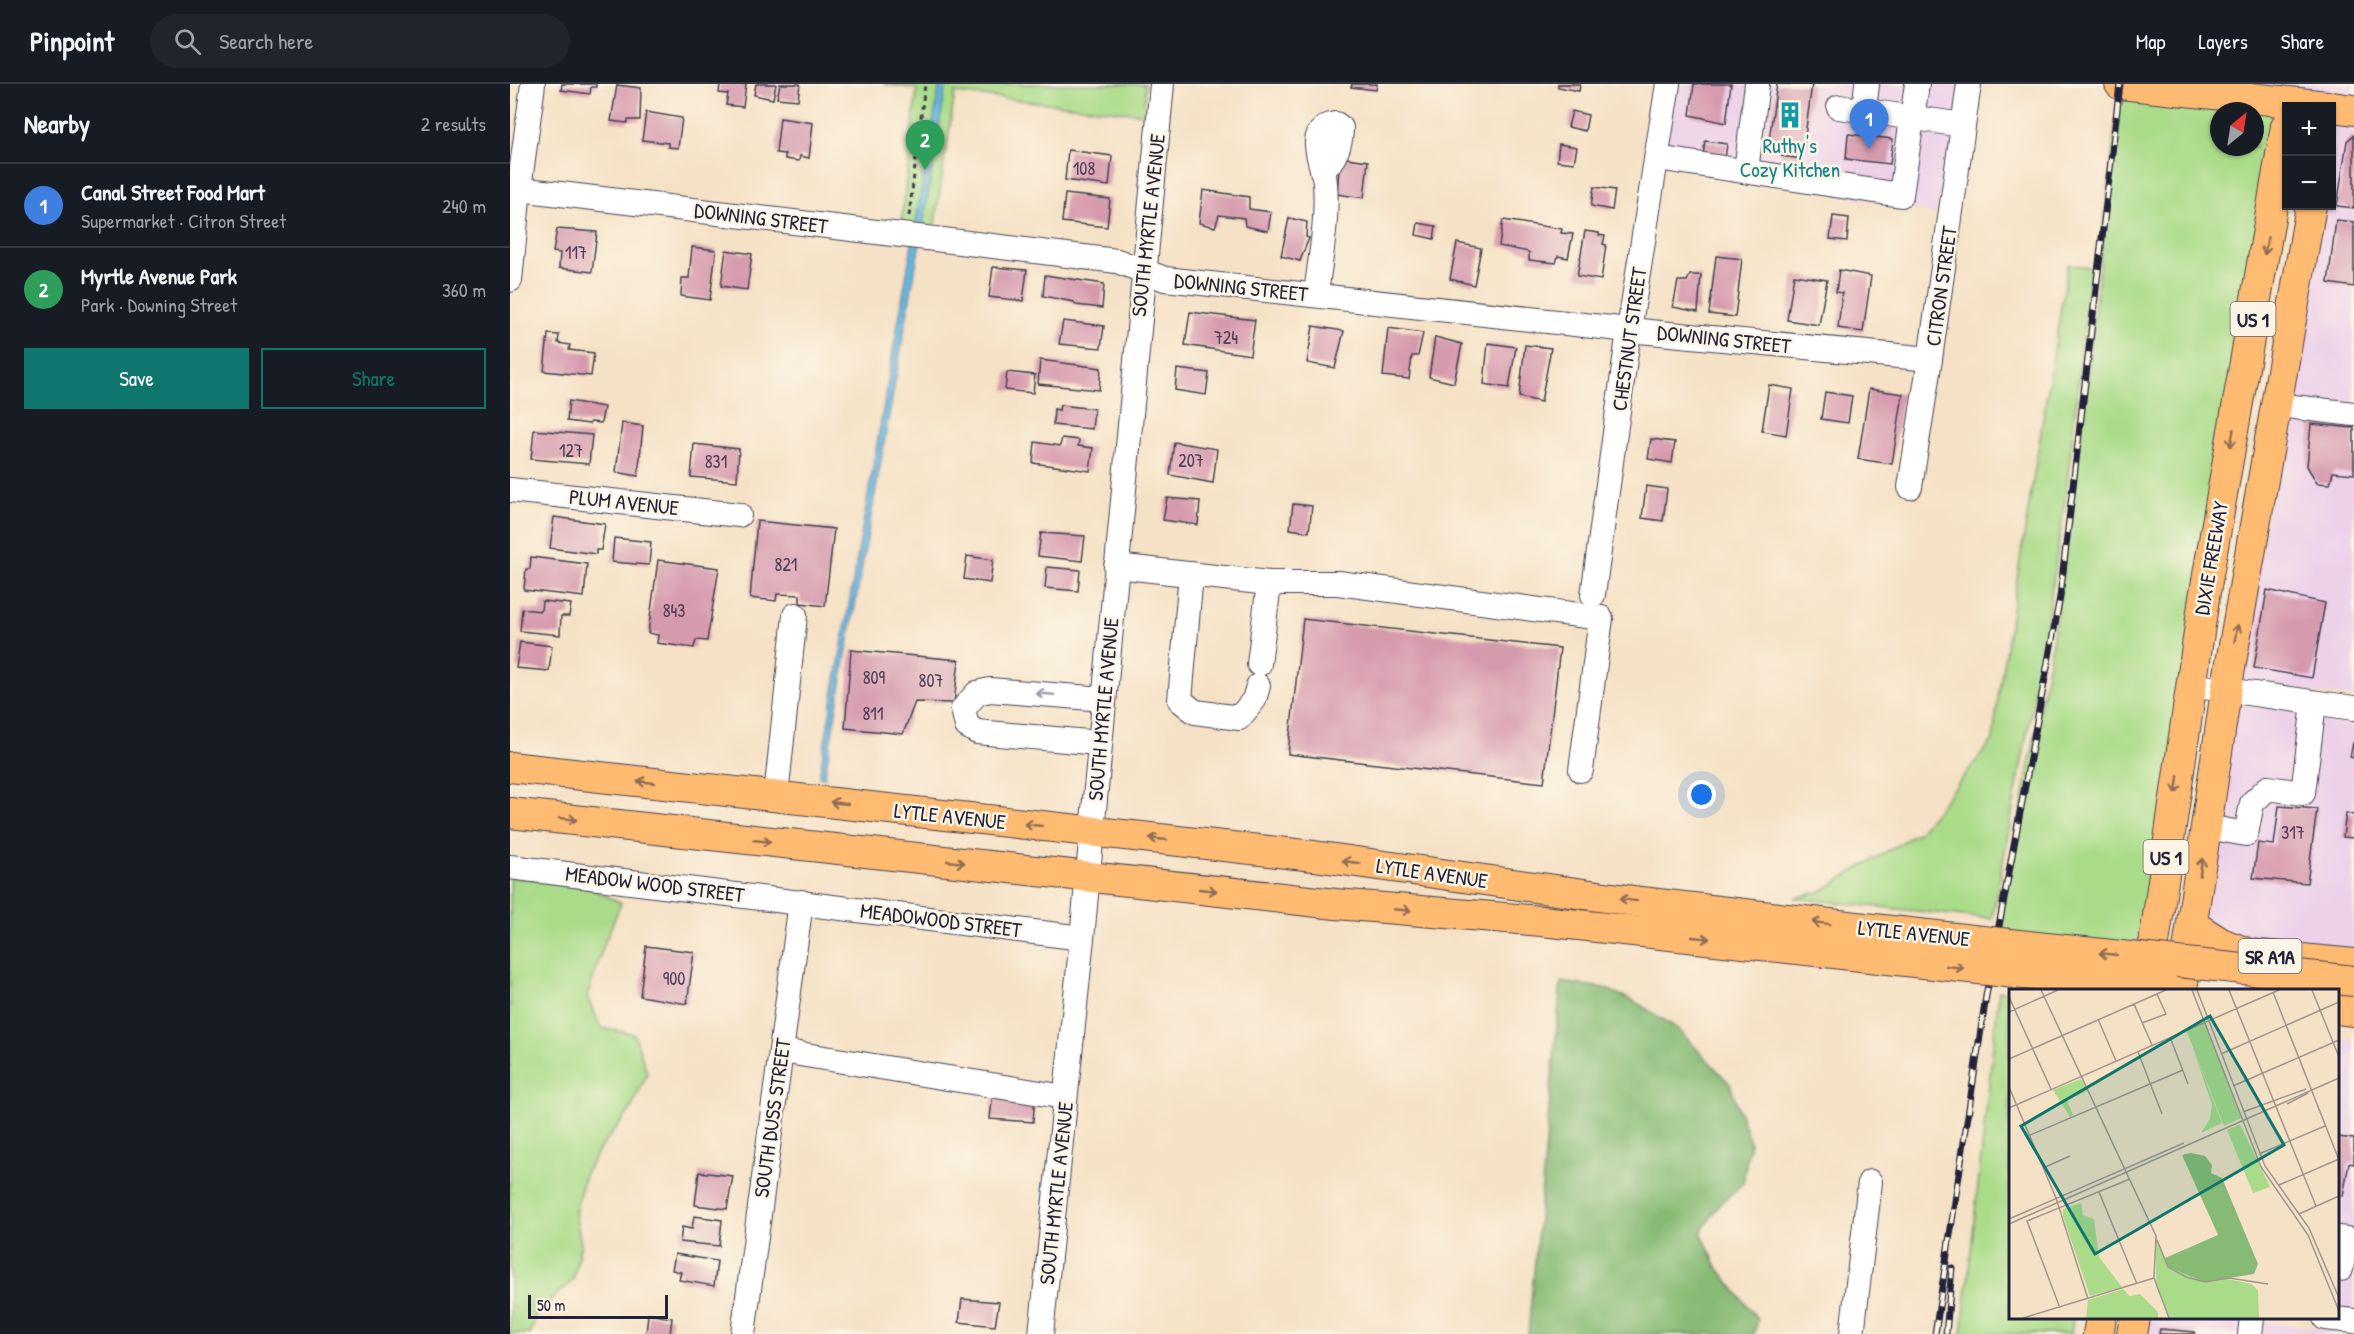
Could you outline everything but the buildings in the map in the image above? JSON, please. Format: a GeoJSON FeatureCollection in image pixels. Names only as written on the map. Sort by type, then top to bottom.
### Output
{"type":"FeatureCollection","features":[{"type":"Feature","properties":{"kind":"main road"},"geometry":{"type":"LineString","coordinates":[[2120,84],[2282,104]]}},
{"type":"Feature","properties":{"kind":"main road"},"geometry":{"type":"LineString","coordinates":[[2330,102],[2332,84]]}},
{"type":"Feature","properties":{"kind":"main road"},"geometry":{"type":"LineString","coordinates":[[2336,108],[2354,110]]}},
{"type":"Feature","properties":{"kind":"main road","name":"DIXIE FREEWAY"},"geometry":{"type":"LineString","coordinates":[[2153,989],[2190,685],[2282,151]]}},
{"type":"Feature","properties":{"kind":"main road","name":"DIXIE FREEWAY"},"geometry":{"type":"LineString","coordinates":[[2185,976],[2226,691],[2310,210]]}},
{"type":"Feature","properties":{"kind":"main road","name":"LYTLE AVENUE"},"geometry":{"type":"LineString","coordinates":[[510,767],[1314,856],[1641,902],[2147,989]]}},
{"type":"Feature","properties":{"kind":"main road","name":"LYTLE AVENUE"},"geometry":{"type":"LineString","coordinates":[[510,813],[1335,904],[2354,981]]}},
{"type":"Feature","properties":{"kind":"main road","name":"SR A1A"},"geometry":{"type":"LineString","coordinates":[[2193,924],[2221,943],[2249,954],[2354,964]]}},
{"type":"Feature","properties":{"kind":"main road"},"geometry":{"type":"LineString","coordinates":[[2154,989],[2167,972],[2185,976],[2213,955],[2249,954]]}},
{"type":"Feature","properties":{"kind":"main road"},"geometry":{"type":"LineString","coordinates":[[2339,1009],[2354,1011]]}},
{"type":"Feature","properties":{"kind":"main road"},"geometry":{"type":"LineString","coordinates":[[2339,1028],[2354,1030]]}},
{"type":"Feature","properties":{"kind":"main road"},"geometry":{"type":"LineString","coordinates":[[2098,1334],[2101,1319]]}},
{"type":"Feature","properties":{"kind":"main road"},"geometry":{"type":"LineString","coordinates":[[2132,1334],[2134,1319]]}},
{"type":"Feature","properties":{"kind":"street"},"geometry":{"type":"LineString","coordinates":[[510,280],[533,84]]}},
{"type":"Feature","properties":{"kind":"street","name":"SOUTH MYRTLE AVENUE"},"geometry":{"type":"LineString","coordinates":[[1041,1334],[1082,938],[1162,84]]}},
{"type":"Feature","properties":{"kind":"street","name":"CHESTNUT STREET"},"geometry":{"type":"LineString","coordinates":[[1593,595],[1629,330],[1668,84]]}},
{"type":"Feature","properties":{"kind":"street"},"geometry":{"type":"LineString","coordinates":[[1746,171],[1757,84]]}},
{"type":"Feature","properties":{"kind":"street"},"geometry":{"type":"LineString","coordinates":[[1864,110],[1867,84]]}},
{"type":"Feature","properties":{"kind":"street"},"geometry":{"type":"LineString","coordinates":[[1657,158],[1901,195],[1917,84]]}},
{"type":"Feature","properties":{"kind":"street","name":"CITRON STREET"},"geometry":{"type":"LineString","coordinates":[[1910,487],[1969,84]]}},
{"type":"Feature","properties":{"kind":"street"},"geometry":{"type":"LineString","coordinates":[[1839,107],[1963,125]]}},
{"type":"Feature","properties":{"kind":"street"},"geometry":{"type":"LineString","coordinates":[[1316,296],[1323,231],[1325,183],[1322,171]]}},
{"type":"Feature","properties":{"kind":"street","name":"DOWNING STREET"},"geometry":{"type":"LineString","coordinates":[[519,189],[1117,261],[1166,279],[1629,330],[1930,359]]}},
{"type":"Feature","properties":{"kind":"street"},"geometry":{"type":"LineString","coordinates":[[2277,405],[2353,409]]}},
{"type":"Feature","properties":{"kind":"street","name":"PLUM AVENUE"},"geometry":{"type":"LineString","coordinates":[[510,490],[739,515]]}},
{"type":"Feature","properties":{"kind":"street"},"geometry":{"type":"LineString","coordinates":[[1116,566],[1269,582],[1338,583],[1601,618],[1581,770]]}},
{"type":"Feature","properties":{"kind":"street"},"geometry":{"type":"LineString","coordinates":[[1191,574],[1180,700],[1195,712],[1239,718],[1254,700],[1259,675],[1269,582]]}},
{"type":"Feature","properties":{"kind":"street"},"geometry":{"type":"LineString","coordinates":[[776,796],[795,615]]}},
{"type":"Feature","properties":{"kind":"street"},"geometry":{"type":"LineString","coordinates":[[2190,685],[2354,708]]}},
{"type":"Feature","properties":{"kind":"street"},"geometry":{"type":"LineString","coordinates":[[1100,743],[978,732],[968,726],[963,709],[977,693],[990,690],[1104,699]]}},
{"type":"Feature","properties":{"kind":"street"},"geometry":{"type":"LineString","coordinates":[[2207,827],[2245,842],[2252,803],[2268,788],[2303,793],[2314,703]]}},
{"type":"Feature","properties":{"kind":"street","name":"MEADOW WOOD STREET"},"geometry":{"type":"LineString","coordinates":[[510,867],[801,902]]}},
{"type":"Feature","properties":{"kind":"street","name":"MEADOWOOD STREET"},"geometry":{"type":"LineString","coordinates":[[801,902],[1082,938]]}},
{"type":"Feature","properties":{"kind":"street","name":"SOUTH DUSS STREET"},"geometry":{"type":"LineString","coordinates":[[743,1334],[801,902]]}},
{"type":"Feature","properties":{"kind":"street"},"geometry":{"type":"LineString","coordinates":[[781,1051],[1065,1097]]}},
{"type":"Feature","properties":{"kind":"street"},"geometry":{"type":"LineString","coordinates":[[1852,1334],[1870,1182]]}},
{"type":"Feature","properties":{"kind":"street"},"geometry":{"type":"LineString","coordinates":[[2339,1238],[2346,1239],[2341,1269],[2339,1269]]}},
{"type":"Feature","properties":{"kind":"street"},"geometry":{"type":"LineString","coordinates":[[2250,1334],[2252,1319]]}},
{"type":"Feature","properties":{"kind":"street"},"geometry":{"type":"LineString","coordinates":[[2339,1319],[2354,1321]]}},
{"type":"Feature","properties":{"kind":"path"},"geometry":{"type":"LineString","coordinates":[[908,226],[911,185],[925,84]]}},
{"type":"Feature","properties":{"kind":"shaded area"},"geometry":{"type":"Polygon","coordinates":[[[1668,84],[1969,84],[1950,217],[1657,158],[1668,84]]]}},
{"type":"Feature","properties":{"kind":"shaded area"},"geometry":{"type":"Polygon","coordinates":[[[2120,84],[2354,84],[2354,414],[2277,405],[2310,210],[2336,210],[2336,102],[2293,102],[2120,84]]]}},
{"type":"Feature","properties":{"kind":"shaded area"},"geometry":{"type":"Polygon","coordinates":[[[2284,416],[2354,425],[2354,698],[2238,682],[2284,416]]]}},
{"type":"Feature","properties":{"kind":"shaded area"},"geometry":{"type":"Polygon","coordinates":[[[2235,703],[2354,719],[2354,954],[2259,945],[2203,919],[2235,703]]]}},
{"type":"Feature","properties":{"kind":"shaded area"},"geometry":{"type":"Polygon","coordinates":[[[2339,1039],[2354,1040],[2354,1310],[2339,1308],[2339,1039]]]}},
{"type":"Feature","properties":{"kind":"shaded area"},"geometry":{"type":"Polygon","coordinates":[[[2145,1319],[2239,1319],[2354,1332],[2354,1334],[2142,1334],[2145,1319]]]}},
{"type":"Feature","properties":{"kind":"green space"},"geometry":{"type":"Polygon","coordinates":[[[883,84],[1145,84],[1144,114],[955,93],[934,229],[901,227],[917,89],[883,84]]]}},
{"type":"Feature","properties":{"kind":"green space"},"geometry":{"type":"Polygon","coordinates":[[[2120,84],[2282,102],[2282,158],[2152,954],[1996,943],[2050,656],[2074,493],[2120,84]]]}},
{"type":"Feature","properties":{"kind":"green space"},"geometry":{"type":"Polygon","coordinates":[[[2068,264],[2091,268],[2066,493],[2042,655],[1992,919],[1795,898],[1820,892],[1919,832],[1993,740],[2068,264]]]}},
{"type":"Feature","properties":{"kind":"green space"},"geometry":{"type":"Polygon","coordinates":[[[510,877],[585,886],[621,903],[604,944],[587,997],[601,1028],[634,1034],[647,1073],[631,1109],[599,1150],[585,1173],[575,1213],[581,1244],[573,1280],[536,1313],[531,1334],[510,1334],[510,877]]]}},
{"type":"Feature","properties":{"kind":"green space"},"geometry":{"type":"Polygon","coordinates":[[[1561,982],[1604,988],[1634,1001],[1678,1029],[1730,1084],[1750,1142],[1743,1183],[1720,1204],[1701,1232],[1716,1265],[1758,1320],[1754,1334],[1528,1334],[1561,982]]]}},
{"type":"Feature","properties":{"kind":"green space"},"geometry":{"type":"Polygon","coordinates":[[[1999,991],[2009,992],[2009,1319],[2073,1319],[2071,1334],[1962,1334],[1999,991]]]}},
{"type":"Feature","properties":{"kind":"water"},"geometry":{"type":"Polygon","coordinates":[[[940,84],[946,84],[923,225],[824,778],[819,777],[940,84]]]}},
{"type":"Feature","properties":{"kind":"railway"},"geometry":{"type":"LineString","coordinates":[[1935,1334],[1986,996],[2060,597],[2120,84]]}},
{"type":"Feature","properties":{"kind":"railway"},"geometry":{"type":"LineString","coordinates":[[1946,1334],[1952,1268]]}},
{"type":"Feature","properties":{"kind":"place","name":"Ruthy's Cozy Kitchen"},"geometry":{"type":"Point","coordinates":[1790,115]}},
{"type":"Feature","properties":{"kind":"place","name":"Canal Street Food Mart"},"geometry":{"type":"Point","coordinates":[1869,149]}},
{"type":"Feature","properties":{"kind":"place","name":"Myrtle Avenue Park"},"geometry":{"type":"Point","coordinates":[925,170]}}]}
